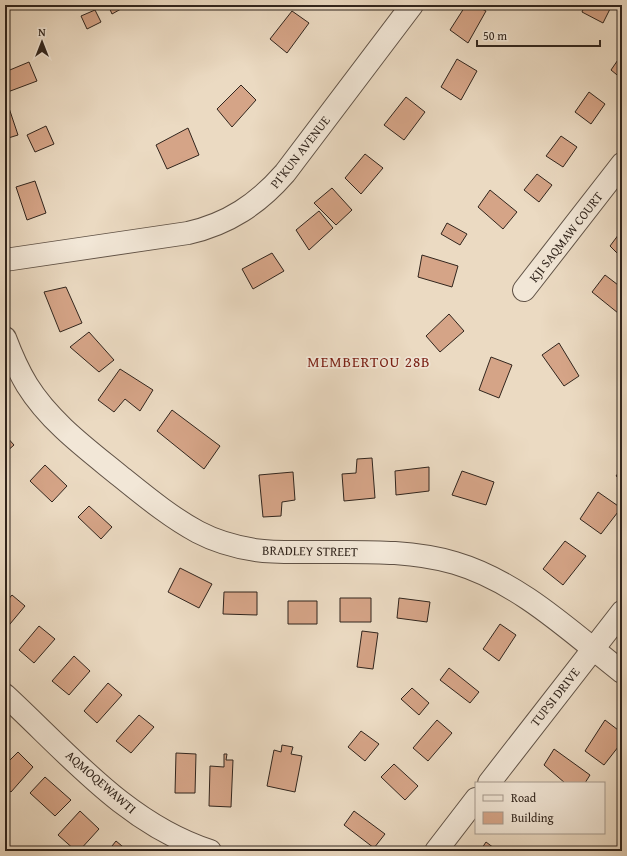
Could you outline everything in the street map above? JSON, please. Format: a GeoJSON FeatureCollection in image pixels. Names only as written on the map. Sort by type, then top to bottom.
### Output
{"type":"FeatureCollection","features":[{"type":"Feature","properties":{"kind":"street","name":"PI'KUN AVENUE"},"geometry":{"type":"LineString","coordinates":[[5,260],[188,233],[213,226],[240,214],[268,193],[285,173],[412,5]]}},
{"type":"Feature","properties":{"kind":"street","name":"KJI SAQMAW COURT"},"geometry":{"type":"LineString","coordinates":[[524,290],[622,164]]}},
{"type":"Feature","properties":{"kind":"street","name":"BRADLEY STREET"},"geometry":{"type":"LineString","coordinates":[[5,338],[13,358],[28,386],[64,428],[152,502],[200,533],[227,544],[256,550],[286,552],[396,553],[424,556],[455,563],[480,572],[527,599],[622,672]]}},
{"type":"Feature","properties":{"kind":"street","name":"TUPSI DRIVE"},"geometry":{"type":"LineString","coordinates":[[490,782],[622,612]]}},
{"type":"Feature","properties":{"kind":"street","name":"AQMOQEWAWTI"},"geometry":{"type":"LineString","coordinates":[[5,695],[86,772],[126,805],[164,831],[210,851]]}},
{"type":"Feature","properties":{"kind":"street"},"geometry":{"type":"LineString","coordinates":[[436,851],[475,800]]}},
{"type":"Feature","properties":{"kind":"building"},"geometry":{"type":"Polygon","coordinates":[[[108,5],[128,5],[112,14],[108,5]]]}},
{"type":"Feature","properties":{"kind":"building"},"geometry":{"type":"Polygon","coordinates":[[[466,5],[474,5],[486,11],[468,43],[450,30],[466,5]]]}},
{"type":"Feature","properties":{"kind":"building"},"geometry":{"type":"Polygon","coordinates":[[[585,5],[608,5],[611,7],[603,23],[582,12],[585,5]]]}},
{"type":"Feature","properties":{"kind":"building"},"geometry":{"type":"Polygon","coordinates":[[[95,10],[101,22],[87,29],[81,16],[95,10]]]}},
{"type":"Feature","properties":{"kind":"building"},"geometry":{"type":"Polygon","coordinates":[[[292,11],[309,23],[287,53],[270,39],[292,11]]]}},
{"type":"Feature","properties":{"kind":"building"},"geometry":{"type":"Polygon","coordinates":[[[622,54],[622,79],[611,70],[622,54]]]}},
{"type":"Feature","properties":{"kind":"building"},"geometry":{"type":"Polygon","coordinates":[[[457,59],[477,71],[461,100],[441,87],[457,59]]]}},
{"type":"Feature","properties":{"kind":"building"},"geometry":{"type":"Polygon","coordinates":[[[29,62],[37,81],[5,93],[5,72],[29,62]]]}},
{"type":"Feature","properties":{"kind":"building"},"geometry":{"type":"Polygon","coordinates":[[[241,85],[256,100],[232,127],[217,109],[241,85]]]}},
{"type":"Feature","properties":{"kind":"building"},"geometry":{"type":"Polygon","coordinates":[[[589,92],[605,104],[591,124],[575,112],[589,92]]]}},
{"type":"Feature","properties":{"kind":"building"},"geometry":{"type":"Polygon","coordinates":[[[406,97],[425,112],[404,140],[384,125],[406,97]]]}},
{"type":"Feature","properties":{"kind":"building"},"geometry":{"type":"Polygon","coordinates":[[[7,102],[18,135],[5,139],[5,103],[7,102]]]}},
{"type":"Feature","properties":{"kind":"building"},"geometry":{"type":"Polygon","coordinates":[[[46,126],[54,144],[35,152],[27,135],[46,126]]]}},
{"type":"Feature","properties":{"kind":"building"},"geometry":{"type":"Polygon","coordinates":[[[188,128],[199,155],[167,169],[156,145],[188,128]]]}},
{"type":"Feature","properties":{"kind":"building"},"geometry":{"type":"Polygon","coordinates":[[[561,136],[577,147],[563,167],[546,156],[561,136]]]}},
{"type":"Feature","properties":{"kind":"building"},"geometry":{"type":"Polygon","coordinates":[[[365,154],[383,168],[361,194],[345,178],[365,154]]]}},
{"type":"Feature","properties":{"kind":"building"},"geometry":{"type":"Polygon","coordinates":[[[537,174],[552,185],[539,202],[524,190],[537,174]]]}},
{"type":"Feature","properties":{"kind":"building"},"geometry":{"type":"Polygon","coordinates":[[[35,181],[46,213],[27,220],[16,187],[35,181]]]}},
{"type":"Feature","properties":{"kind":"building"},"geometry":{"type":"Polygon","coordinates":[[[332,188],[352,210],[336,225],[314,203],[332,188]]]}},
{"type":"Feature","properties":{"kind":"building"},"geometry":{"type":"Polygon","coordinates":[[[490,190],[517,212],[503,229],[478,207],[490,190]]]}},
{"type":"Feature","properties":{"kind":"building"},"geometry":{"type":"Polygon","coordinates":[[[319,211],[333,228],[309,250],[296,230],[319,211]]]}},
{"type":"Feature","properties":{"kind":"building"},"geometry":{"type":"Polygon","coordinates":[[[447,223],[467,234],[460,245],[441,234],[447,223]]]}},
{"type":"Feature","properties":{"kind":"building"},"geometry":{"type":"Polygon","coordinates":[[[622,230],[622,258],[610,246],[622,230]]]}},
{"type":"Feature","properties":{"kind":"building"},"geometry":{"type":"Polygon","coordinates":[[[272,253],[284,271],[253,289],[242,269],[272,253]]]}},
{"type":"Feature","properties":{"kind":"building"},"geometry":{"type":"Polygon","coordinates":[[[422,255],[458,266],[452,287],[418,277],[422,255]]]}},
{"type":"Feature","properties":{"kind":"building"},"geometry":{"type":"Polygon","coordinates":[[[605,275],[622,288],[622,309],[618,313],[592,292],[605,275]]]}},
{"type":"Feature","properties":{"kind":"building"},"geometry":{"type":"Polygon","coordinates":[[[66,287],[82,323],[60,332],[44,292],[66,287]]]}},
{"type":"Feature","properties":{"kind":"building"},"geometry":{"type":"Polygon","coordinates":[[[449,314],[464,331],[440,352],[426,336],[449,314]]]}},
{"type":"Feature","properties":{"kind":"building"},"geometry":{"type":"Polygon","coordinates":[[[89,332],[114,360],[99,372],[70,347],[89,332]]]}},
{"type":"Feature","properties":{"kind":"building"},"geometry":{"type":"Polygon","coordinates":[[[559,343],[579,376],[564,386],[542,355],[559,343]]]}},
{"type":"Feature","properties":{"kind":"building"},"geometry":{"type":"Polygon","coordinates":[[[491,357],[512,365],[499,398],[479,390],[491,357]]]}},
{"type":"Feature","properties":{"kind":"building"},"geometry":{"type":"Polygon","coordinates":[[[120,369],[153,390],[140,411],[125,399],[114,412],[98,400],[120,369]]]}},
{"type":"Feature","properties":{"kind":"building"},"geometry":{"type":"Polygon","coordinates":[[[172,410],[220,446],[204,469],[157,431],[172,410]]]}},
{"type":"Feature","properties":{"kind":"building"},"geometry":{"type":"Polygon","coordinates":[[[5,435],[14,445],[5,453],[5,435]]]}},
{"type":"Feature","properties":{"kind":"building"},"geometry":{"type":"Polygon","coordinates":[[[372,458],[375,498],[344,501],[342,474],[356,473],[357,459],[372,458]]]}},
{"type":"Feature","properties":{"kind":"building"},"geometry":{"type":"Polygon","coordinates":[[[45,465],[67,486],[52,502],[30,481],[45,465]]]}},
{"type":"Feature","properties":{"kind":"building"},"geometry":{"type":"Polygon","coordinates":[[[429,467],[429,491],[396,495],[395,471],[429,467]]]}},
{"type":"Feature","properties":{"kind":"building"},"geometry":{"type":"Polygon","coordinates":[[[622,468],[622,480],[616,476],[622,468]]]}},
{"type":"Feature","properties":{"kind":"building"},"geometry":{"type":"Polygon","coordinates":[[[462,471],[494,482],[486,505],[452,495],[462,471]]]}},
{"type":"Feature","properties":{"kind":"building"},"geometry":{"type":"Polygon","coordinates":[[[293,472],[295,500],[282,502],[281,516],[263,517],[259,475],[293,472]]]}},
{"type":"Feature","properties":{"kind":"building"},"geometry":{"type":"Polygon","coordinates":[[[598,492],[621,508],[601,534],[580,519],[598,492]]]}},
{"type":"Feature","properties":{"kind":"building"},"geometry":{"type":"Polygon","coordinates":[[[89,506],[112,527],[101,539],[78,517],[89,506]]]}},
{"type":"Feature","properties":{"kind":"building"},"geometry":{"type":"Polygon","coordinates":[[[565,541],[586,556],[563,585],[543,569],[565,541]]]}},
{"type":"Feature","properties":{"kind":"building"},"geometry":{"type":"Polygon","coordinates":[[[180,568],[212,584],[199,608],[168,592],[180,568]]]}},
{"type":"Feature","properties":{"kind":"building"},"geometry":{"type":"Polygon","coordinates":[[[224,592],[257,592],[257,615],[223,614],[224,592]]]}},
{"type":"Feature","properties":{"kind":"building"},"geometry":{"type":"Polygon","coordinates":[[[12,595],[25,606],[5,630],[5,603],[12,595]]]}},
{"type":"Feature","properties":{"kind":"building"},"geometry":{"type":"Polygon","coordinates":[[[340,598],[371,598],[371,622],[340,622],[340,598]]]}},
{"type":"Feature","properties":{"kind":"building"},"geometry":{"type":"Polygon","coordinates":[[[399,598],[430,602],[427,622],[397,618],[399,598]]]}},
{"type":"Feature","properties":{"kind":"building"},"geometry":{"type":"Polygon","coordinates":[[[288,601],[317,601],[317,624],[288,624],[288,601]]]}},
{"type":"Feature","properties":{"kind":"building"},"geometry":{"type":"Polygon","coordinates":[[[500,624],[516,635],[499,661],[483,649],[500,624]]]}},
{"type":"Feature","properties":{"kind":"building"},"geometry":{"type":"Polygon","coordinates":[[[39,626],[55,639],[34,663],[19,650],[39,626]]]}},
{"type":"Feature","properties":{"kind":"building"},"geometry":{"type":"Polygon","coordinates":[[[362,631],[378,633],[373,669],[357,667],[362,631]]]}},
{"type":"Feature","properties":{"kind":"building"},"geometry":{"type":"Polygon","coordinates":[[[74,656],[90,671],[69,695],[52,681],[74,656]]]}},
{"type":"Feature","properties":{"kind":"building"},"geometry":{"type":"Polygon","coordinates":[[[449,668],[479,692],[470,703],[440,680],[449,668]]]}},
{"type":"Feature","properties":{"kind":"building"},"geometry":{"type":"Polygon","coordinates":[[[108,683],[122,695],[97,723],[84,711],[108,683]]]}},
{"type":"Feature","properties":{"kind":"building"},"geometry":{"type":"Polygon","coordinates":[[[412,688],[429,703],[419,715],[401,699],[412,688]]]}},
{"type":"Feature","properties":{"kind":"building"},"geometry":{"type":"Polygon","coordinates":[[[139,715],[154,727],[131,753],[116,741],[139,715]]]}},
{"type":"Feature","properties":{"kind":"building"},"geometry":{"type":"Polygon","coordinates":[[[437,720],[452,733],[428,761],[413,748],[437,720]]]}},
{"type":"Feature","properties":{"kind":"building"},"geometry":{"type":"Polygon","coordinates":[[[605,720],[622,733],[622,742],[604,765],[585,751],[605,720]]]}},
{"type":"Feature","properties":{"kind":"building"},"geometry":{"type":"Polygon","coordinates":[[[361,731],[379,744],[365,761],[348,747],[361,731]]]}},
{"type":"Feature","properties":{"kind":"building"},"geometry":{"type":"Polygon","coordinates":[[[282,745],[293,747],[291,754],[302,756],[295,792],[267,786],[274,750],[281,752],[282,745]]]}},
{"type":"Feature","properties":{"kind":"building"},"geometry":{"type":"Polygon","coordinates":[[[554,749],[590,775],[586,782],[564,782],[544,765],[554,749]]]}},
{"type":"Feature","properties":{"kind":"building"},"geometry":{"type":"Polygon","coordinates":[[[18,752],[33,767],[11,792],[5,787],[5,765],[18,752]]]}},
{"type":"Feature","properties":{"kind":"building"},"geometry":{"type":"Polygon","coordinates":[[[176,753],[196,754],[195,793],[175,793],[176,753]]]}},
{"type":"Feature","properties":{"kind":"building"},"geometry":{"type":"Polygon","coordinates":[[[224,754],[227,754],[226,760],[233,760],[231,807],[209,806],[210,766],[224,767],[224,754]]]}},
{"type":"Feature","properties":{"kind":"building"},"geometry":{"type":"Polygon","coordinates":[[[394,764],[418,786],[405,800],[381,777],[394,764]]]}},
{"type":"Feature","properties":{"kind":"building"},"geometry":{"type":"Polygon","coordinates":[[[45,777],[71,800],[55,816],[30,793],[45,777]]]}},
{"type":"Feature","properties":{"kind":"building"},"geometry":{"type":"Polygon","coordinates":[[[80,811],[99,829],[79,851],[76,851],[58,835],[80,811]]]}},
{"type":"Feature","properties":{"kind":"building"},"geometry":{"type":"Polygon","coordinates":[[[354,811],[385,834],[374,848],[344,825],[354,811]]]}},
{"type":"Feature","properties":{"kind":"building"},"geometry":{"type":"Polygon","coordinates":[[[116,841],[128,851],[108,851],[116,841]]]}},
{"type":"Feature","properties":{"kind":"building"},"geometry":{"type":"Polygon","coordinates":[[[486,842],[498,851],[480,851],[486,842]]]}},
{"type":"Feature","properties":{"kind":"district","name":"MEMBERTOU 28B"},"geometry":{"type":"Point","coordinates":[369,361]}}]}
